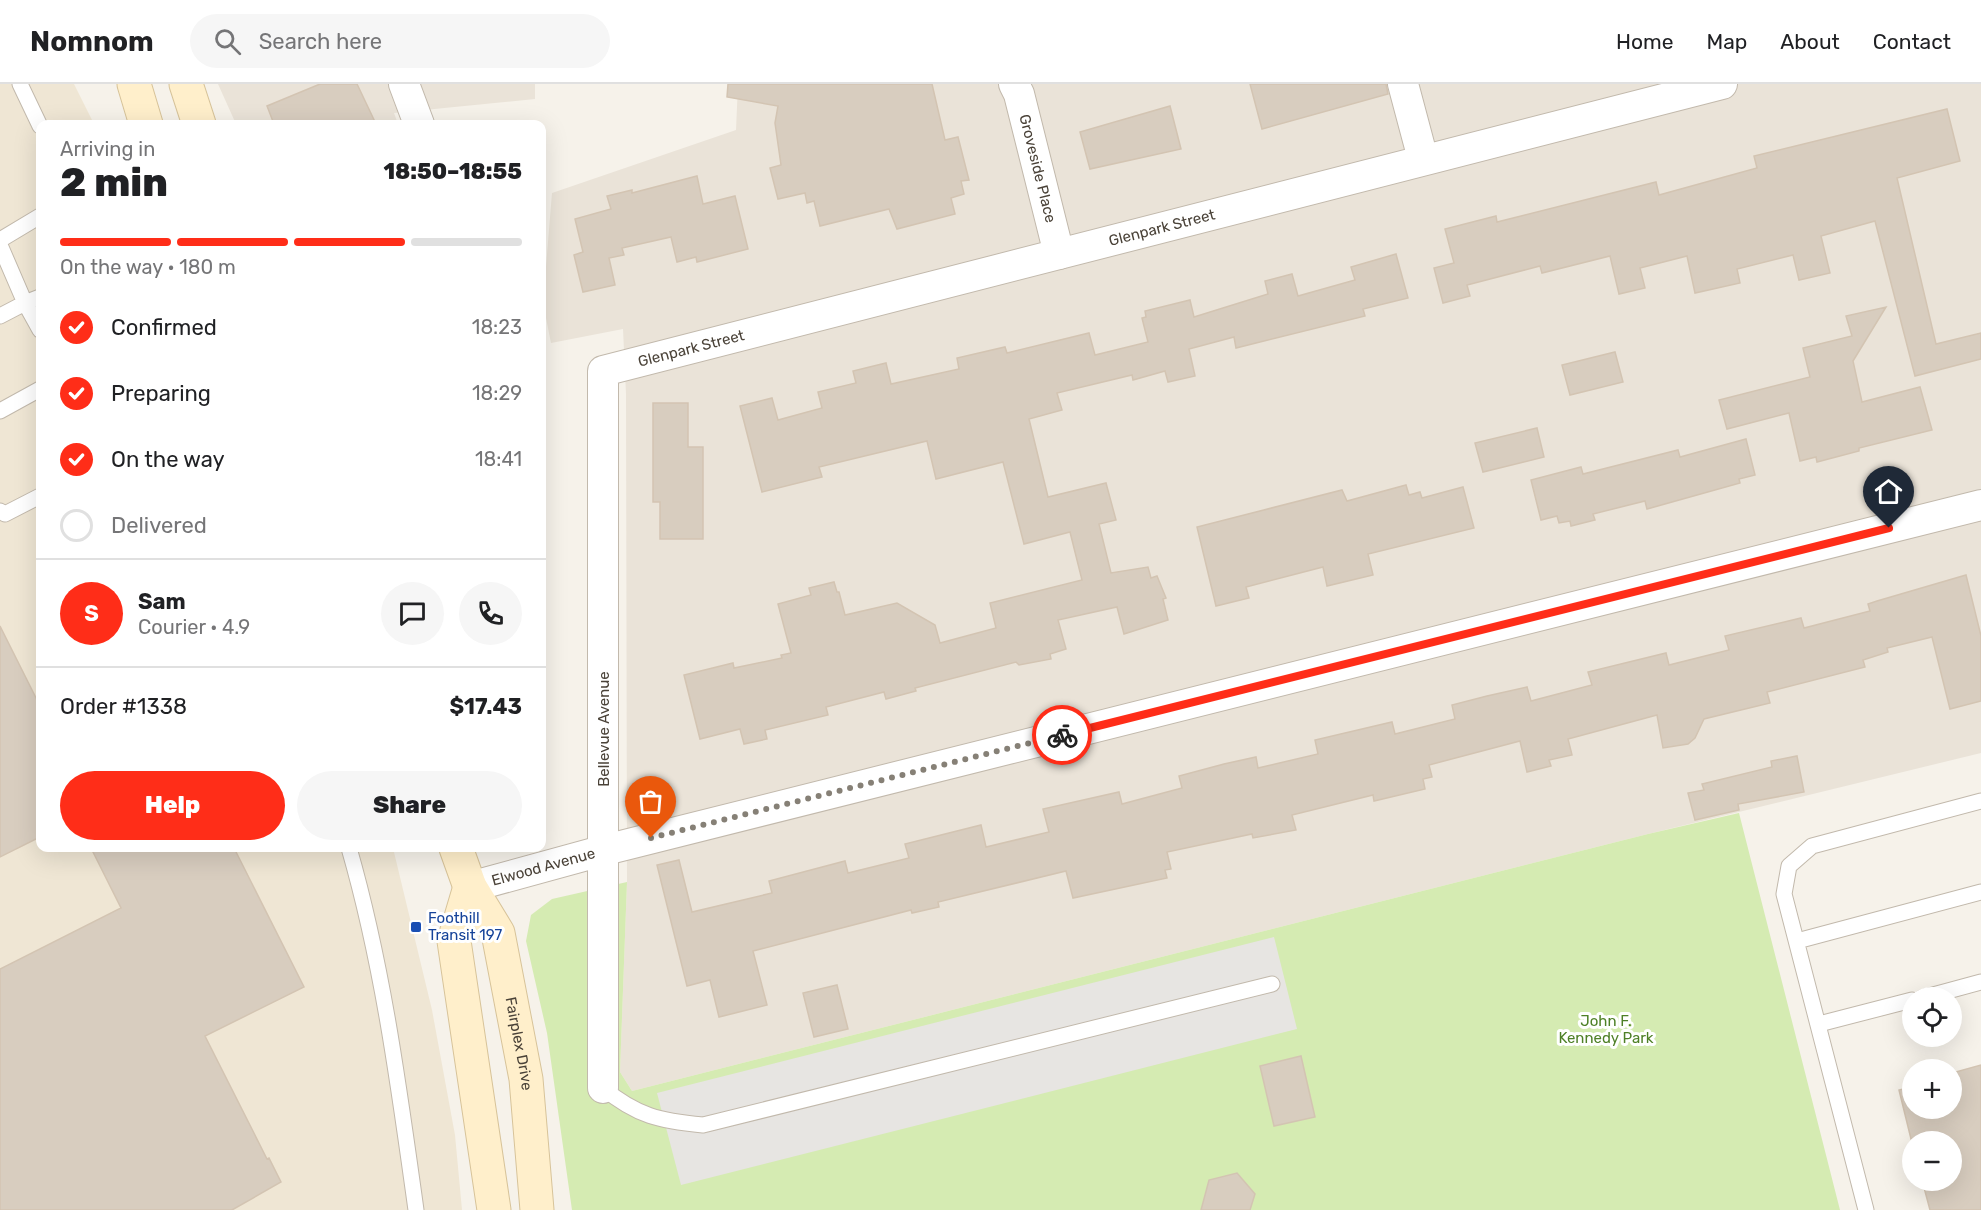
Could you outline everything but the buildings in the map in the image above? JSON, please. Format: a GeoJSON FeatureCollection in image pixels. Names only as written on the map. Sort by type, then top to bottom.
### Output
{"type":"FeatureCollection","features":[{"type":"Feature","properties":{"kind":"main road"},"geometry":{"type":"LineString","coordinates":[[134,84],[145,120]]}},
{"type":"Feature","properties":{"kind":"main road"},"geometry":{"type":"LineString","coordinates":[[186,84],[198,120]]}},
{"type":"Feature","properties":{"kind":"main road","name":"Fairplex Drive"},"geometry":{"type":"LineString","coordinates":[[457,852],[470,887],[498,933],[526,1079],[537,1210]]}},
{"type":"Feature","properties":{"kind":"main road"},"geometry":{"type":"LineString","coordinates":[[470,887],[454,941],[494,1210]]}},
{"type":"Feature","properties":{"kind":"street"},"geometry":{"type":"LineString","coordinates":[[404,84],[418,120]]}},
{"type":"Feature","properties":{"kind":"street","name":"Groveside Place"},"geometry":{"type":"LineString","coordinates":[[1014,84],[1019,94],[1059,254]]}},
{"type":"Feature","properties":{"kind":"street"},"geometry":{"type":"LineString","coordinates":[[1403,84],[1423,159]]}},
{"type":"Feature","properties":{"kind":"street","name":"Glenpark Street"},"geometry":{"type":"LineString","coordinates":[[603,371],[1722,84]]}},
{"type":"Feature","properties":{"kind":"street","name":"Bellevue Avenue"},"geometry":{"type":"LineString","coordinates":[[603,371],[605,850],[603,1088]]}},
{"type":"Feature","properties":{"kind":"street","name":"Elwood Avenue"},"geometry":{"type":"LineString","coordinates":[[470,887],[605,850],[1981,505]]}},
{"type":"Feature","properties":{"kind":"lane"},"geometry":{"type":"LineString","coordinates":[[20,84],[37,120]]}},
{"type":"Feature","properties":{"kind":"lane"},"geometry":{"type":"LineString","coordinates":[[0,240],[36,218]]}},
{"type":"Feature","properties":{"kind":"lane"},"geometry":{"type":"LineString","coordinates":[[0,245],[36,323]]}},
{"type":"Feature","properties":{"kind":"lane"},"geometry":{"type":"LineString","coordinates":[[0,315],[36,299]]}},
{"type":"Feature","properties":{"kind":"lane"},"geometry":{"type":"LineString","coordinates":[[0,411],[36,391]]}},
{"type":"Feature","properties":{"kind":"lane"},"geometry":{"type":"LineString","coordinates":[[0,511],[5,514],[36,498]]}},
{"type":"Feature","properties":{"kind":"lane"},"geometry":{"type":"LineString","coordinates":[[1866,1210],[1784,894],[1789,867],[1812,846],[1981,801]]}},
{"type":"Feature","properties":{"kind":"lane"},"geometry":{"type":"LineString","coordinates":[[350,852],[365,902],[395,1054],[416,1210]]}},
{"type":"Feature","properties":{"kind":"lane"},"geometry":{"type":"LineString","coordinates":[[1797,941],[1981,892]]}},
{"type":"Feature","properties":{"kind":"lane"},"geometry":{"type":"LineString","coordinates":[[1962,987],[1981,982]]}},
{"type":"Feature","properties":{"kind":"lane"},"geometry":{"type":"LineString","coordinates":[[603,1088],[624,1106],[645,1116],[703,1125],[1272,984]]}},
{"type":"Feature","properties":{"kind":"lane"},"geometry":{"type":"LineString","coordinates":[[1819,1024],[1902,1003]]}},
{"type":"Feature","properties":{"kind":"shaded area"},"geometry":{"type":"Polygon","coordinates":[[[0,84],[74,84],[92,120],[36,120],[36,852],[394,852],[432,1010],[455,1135],[462,1210],[0,1210],[0,84]]]}},
{"type":"Feature","properties":{"kind":"shaded area"},"geometry":{"type":"Polygon","coordinates":[[[218,84],[535,84],[535,99],[394,113],[397,120],[234,120],[218,84]]]}},
{"type":"Feature","properties":{"kind":"shaded area"},"geometry":{"type":"Polygon","coordinates":[[[738,84],[1981,84],[1981,753],[1648,834],[632,1091],[620,1072],[627,882],[626,394],[623,329],[551,343],[546,318],[546,266],[552,193],[736,130],[738,84]]]}},
{"type":"Feature","properties":{"kind":"shaded area"},"geometry":{"type":"Polygon","coordinates":[[[1274,937],[1297,1029],[681,1185],[657,1093],[1274,937]]]}},
{"type":"Feature","properties":{"kind":"green space","name":"John F. Kennedy Park"},"geometry":{"type":"Polygon","coordinates":[[[1739,813],[1840,1210],[572,1210],[547,1033],[526,941],[531,915],[552,899],[627,882],[620,1072],[632,1091],[1739,813]]]}},
{"type":"Feature","properties":{"kind":"way so far"},"geometry":{"type":"LineString","coordinates":[[651,838],[1062,735]]}},
{"type":"Feature","properties":{"kind":"place","name":"Foothill Transit 197"},"geometry":{"type":"Point","coordinates":[416,927]}},
{"type":"Feature","properties":{"kind":"route"},"geometry":{"type":"LineString","coordinates":[[1062,735],[1889,528]]}}]}
